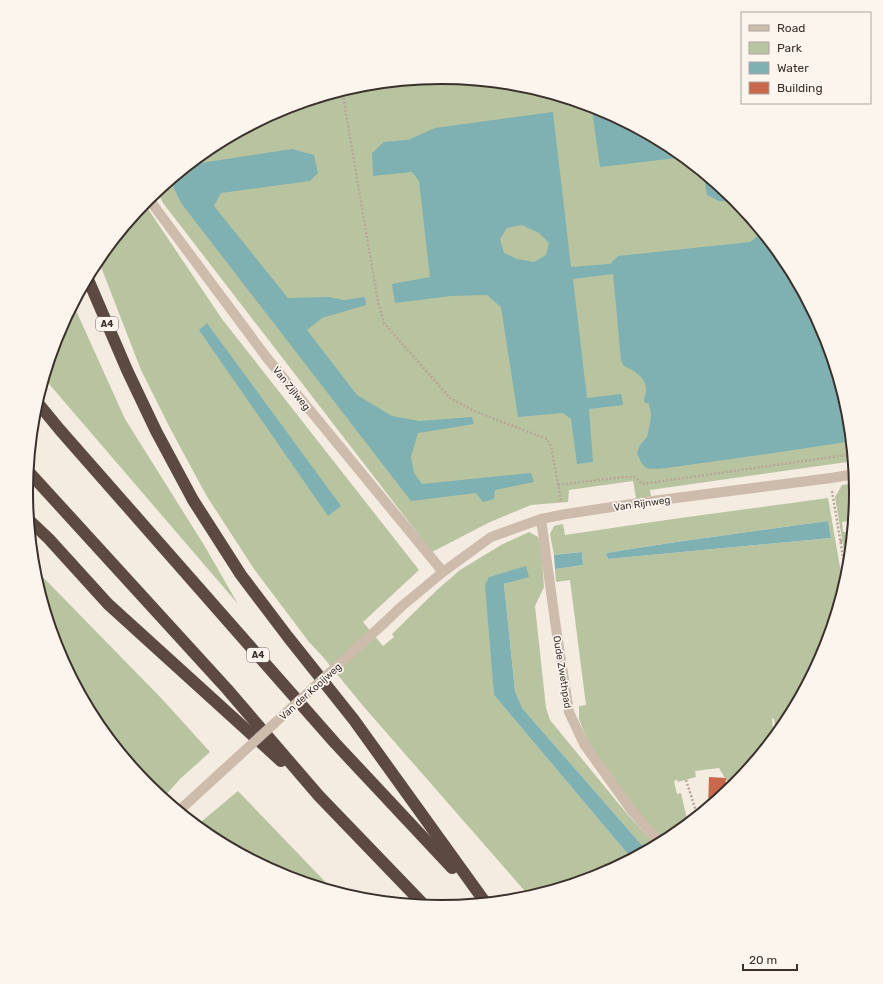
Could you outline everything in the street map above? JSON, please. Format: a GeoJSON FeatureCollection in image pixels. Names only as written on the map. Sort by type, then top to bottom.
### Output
{"type":"FeatureCollection","features":[{"type":"Feature","properties":{"kind":"highway","name":"A4"},"geometry":{"type":"LineString","coordinates":[[91,284],[127,370],[156,431],[193,500],[240,575],[354,720],[482,898]]}},
{"type":"Feature","properties":{"kind":"highway","name":"A4"},"geometry":{"type":"LineString","coordinates":[[42,408],[325,731],[481,899]]}},
{"type":"Feature","properties":{"kind":"highway"},"geometry":{"type":"LineString","coordinates":[[34,477],[227,689],[319,796],[419,900]]}},
{"type":"Feature","properties":{"kind":"highway"},"geometry":{"type":"LineString","coordinates":[[34,525],[49,539],[108,604],[319,796]]}},
{"type":"Feature","properties":{"kind":"street","name":"Van Zijlweg"},"geometry":{"type":"LineString","coordinates":[[152,204],[267,358],[443,572]]}},
{"type":"Feature","properties":{"kind":"street","name":"Van Rijnweg"},"geometry":{"type":"LineString","coordinates":[[443,572],[491,537],[541,519],[645,502],[849,475]]}},
{"type":"Feature","properties":{"kind":"street","name":"Oude Zwethpad"},"geometry":{"type":"LineString","coordinates":[[541,519],[569,712],[584,744],[632,811],[657,839]]}},
{"type":"Feature","properties":{"kind":"street","name":"Van der Kooijweg"},"geometry":{"type":"LineString","coordinates":[[182,807],[402,606],[443,572]]}},
{"type":"Feature","properties":{"kind":"path"},"geometry":{"type":"LineString","coordinates":[[343,95],[378,302],[384,323],[450,398],[474,411],[547,440],[551,446],[561,505]]}},
{"type":"Feature","properties":{"kind":"path"},"geometry":{"type":"LineString","coordinates":[[558,485],[623,477],[635,477],[642,484],[848,455]]}},
{"type":"Feature","properties":{"kind":"path"},"geometry":{"type":"LineString","coordinates":[[831,478],[844,562]]}},
{"type":"Feature","properties":{"kind":"path"},"geometry":{"type":"LineString","coordinates":[[840,541],[847,540]]}},
{"type":"Feature","properties":{"kind":"path"},"geometry":{"type":"LineString","coordinates":[[686,780],[696,811]]}},
{"type":"Feature","properties":{"kind":"green space"},"geometry":{"type":"Polygon","coordinates":[[[415,84],[468,84],[521,91],[573,105],[622,126],[646,138],[668,152],[711,185],[749,223],[766,243],[795,288],[808,311],[819,336],[836,386],[847,439],[849,462],[650,490],[651,496],[640,498],[636,498],[633,481],[569,490],[568,502],[531,505],[490,522],[432,552],[163,203],[160,196],[172,185],[215,152],[237,138],[285,115],[336,97],[362,91],[415,84]]]}},
{"type":"Feature","properties":{"kind":"green space"},"geometry":{"type":"Polygon","coordinates":[[[148,209],[222,319],[419,570],[363,622],[383,646],[394,637],[392,634],[438,589],[460,570],[501,545],[529,532],[538,537],[541,546],[544,587],[535,606],[546,708],[550,720],[628,815],[653,842],[644,847],[521,707],[515,691],[504,584],[528,577],[526,567],[489,577],[494,695],[628,855],[573,879],[526,892],[309,642],[254,569],[206,495],[141,370],[101,267],[117,243],[148,209]]]}},
{"type":"Feature","properties":{"kind":"green space"},"geometry":{"type":"Polygon","coordinates":[[[76,310],[125,419],[204,545],[238,604],[48,383],[64,336],[76,310]]]}},
{"type":"Feature","properties":{"kind":"green space"},"geometry":{"type":"Polygon","coordinates":[[[850,484],[849,521],[842,522],[843,532],[848,531],[845,556],[835,497],[842,485],[850,484]]]}},
{"type":"Feature","properties":{"kind":"green space"},"geometry":{"type":"Polygon","coordinates":[[[828,498],[841,575],[828,623],[808,673],[775,728],[774,719],[772,718],[773,730],[766,741],[728,783],[719,768],[695,771],[696,777],[678,782],[677,780],[674,781],[677,794],[681,793],[687,818],[661,837],[636,810],[589,745],[579,719],[579,706],[586,705],[570,580],[556,582],[555,569],[583,565],[582,552],[554,555],[550,534],[554,526],[563,524],[565,535],[828,498]],[[828,521],[606,553],[608,559],[831,538],[828,521]]]}},
{"type":"Feature","properties":{"kind":"green space"},"geometry":{"type":"Polygon","coordinates":[[[42,576],[163,700],[210,752],[180,779],[167,794],[134,761],[117,741],[102,719],[75,673],[64,648],[47,598],[42,576]]]}},
{"type":"Feature","properties":{"kind":"green space"},"geometry":{"type":"Polygon","coordinates":[[[238,791],[328,884],[310,879],[261,858],[237,846],[201,822],[238,791]]]}},
{"type":"Feature","properties":{"kind":"water"},"geometry":{"type":"Polygon","coordinates":[[[553,112],[571,267],[610,264],[618,256],[750,242],[759,235],[781,265],[795,288],[808,311],[819,336],[836,386],[847,442],[671,468],[651,469],[645,467],[637,453],[640,445],[647,437],[651,414],[649,404],[644,402],[646,389],[644,381],[635,372],[624,366],[621,360],[613,274],[573,279],[587,398],[621,394],[623,405],[589,409],[593,462],[577,464],[571,419],[563,413],[518,417],[501,307],[487,295],[451,296],[395,303],[392,284],[430,277],[419,181],[412,172],[373,176],[372,153],[384,142],[408,140],[435,128],[553,112]],[[522,225],[507,228],[500,239],[504,253],[517,259],[534,262],[546,255],[549,243],[539,233],[522,225]]]}},
{"type":"Feature","properties":{"kind":"water"},"geometry":{"type":"Polygon","coordinates":[[[592,113],[646,138],[676,158],[600,167],[592,113]]]}},
{"type":"Feature","properties":{"kind":"water"},"geometry":{"type":"Polygon","coordinates":[[[292,149],[314,155],[318,173],[310,181],[221,193],[214,206],[288,298],[328,297],[344,300],[365,297],[366,305],[322,318],[307,330],[357,395],[392,416],[420,421],[472,417],[474,424],[418,433],[411,457],[414,473],[422,484],[531,473],[534,482],[495,490],[494,499],[483,502],[476,493],[411,501],[181,203],[172,185],[200,163],[292,149]]]}},
{"type":"Feature","properties":{"kind":"water"},"geometry":{"type":"Polygon","coordinates":[[[704,180],[728,201],[719,201],[707,195],[704,180]]]}},
{"type":"Feature","properties":{"kind":"water"},"geometry":{"type":"Polygon","coordinates":[[[207,323],[341,506],[328,516],[199,330],[207,323]]]}},
{"type":"Feature","properties":{"kind":"water"},"geometry":{"type":"Polygon","coordinates":[[[828,521],[831,538],[608,559],[606,553],[676,542],[828,521]]]}},
{"type":"Feature","properties":{"kind":"water"},"geometry":{"type":"Polygon","coordinates":[[[582,552],[583,565],[555,569],[554,555],[582,552]]]}},
{"type":"Feature","properties":{"kind":"water"},"geometry":{"type":"Polygon","coordinates":[[[526,566],[529,577],[504,584],[515,691],[522,708],[644,847],[628,855],[494,695],[485,585],[489,577],[526,566]]]}},
{"type":"Feature","properties":{"kind":"building"},"geometry":{"type":"Polygon","coordinates":[[[709,777],[726,778],[726,785],[708,801],[709,777]]]}}]}
